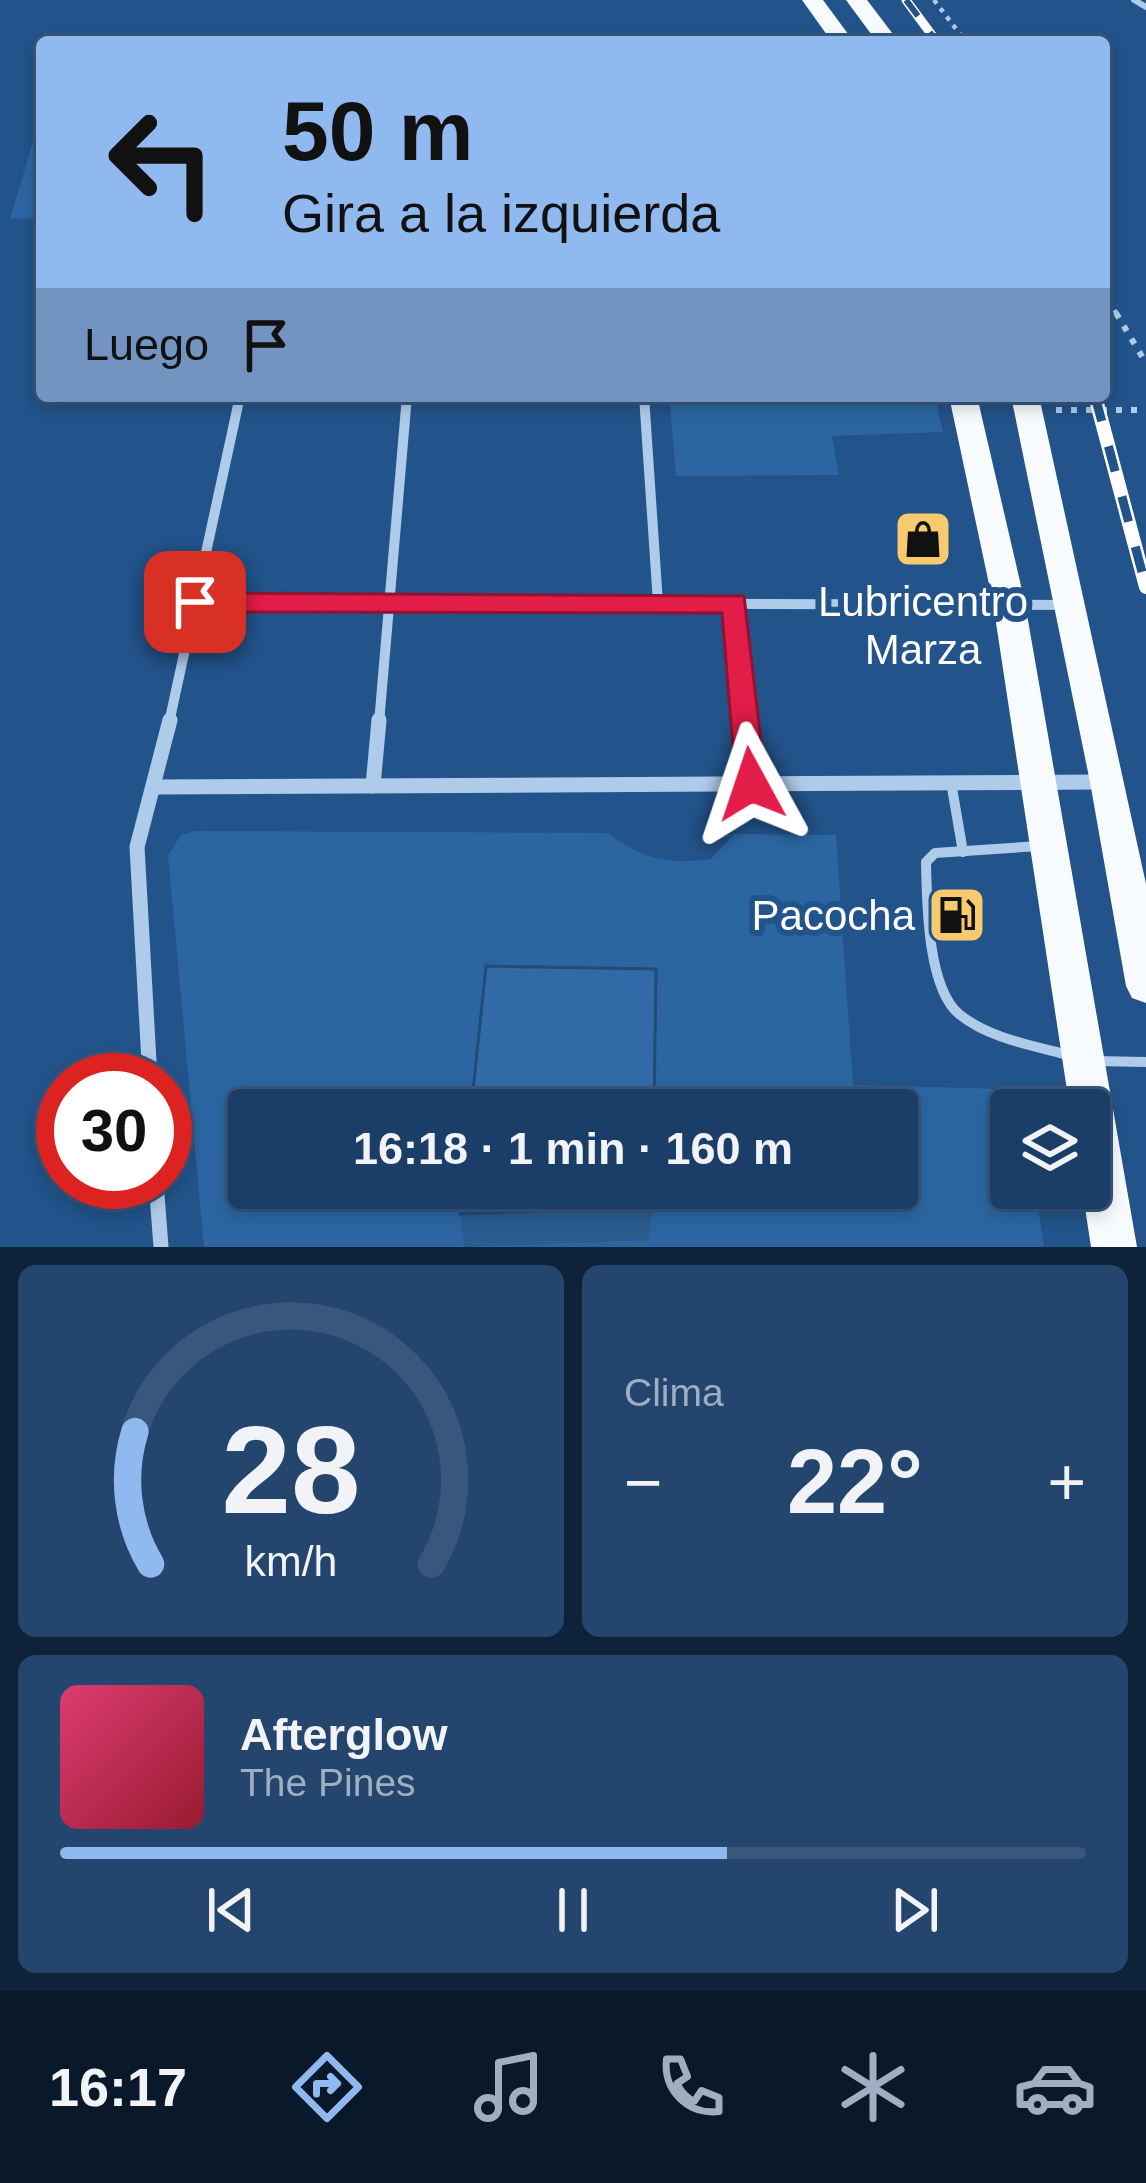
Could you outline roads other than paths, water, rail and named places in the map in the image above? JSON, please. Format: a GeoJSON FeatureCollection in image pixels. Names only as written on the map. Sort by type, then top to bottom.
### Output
{"type":"FeatureCollection","features":[{"type":"Feature","properties":{"kind":"highway"},"geometry":{"type":"LineString","coordinates":[[812,0],[839,36]]}},
{"type":"Feature","properties":{"kind":"highway"},"geometry":{"type":"LineString","coordinates":[[856,0],[883,36]]}},
{"type":"Feature","properties":{"kind":"highway"},"geometry":{"type":"LineString","coordinates":[[964,402],[1009,603],[1114,1247]]}},
{"type":"Feature","properties":{"kind":"highway"},"geometry":{"type":"LineString","coordinates":[[1027,403],[1146,986]]}},
{"type":"Feature","properties":{"kind":"street"},"geometry":{"type":"LineString","coordinates":[[148,1053],[137,847],[155,787],[239,402]]}},
{"type":"Feature","properties":{"kind":"street"},"geometry":{"type":"LineString","coordinates":[[373,786],[406,402]]}},
{"type":"Feature","properties":{"kind":"street"},"geometry":{"type":"LineString","coordinates":[[644,402],[658,603]]}},
{"type":"Feature","properties":{"kind":"street"},"geometry":{"type":"LineString","coordinates":[[195,602],[1071,604]]}},
{"type":"Feature","properties":{"kind":"street"},"geometry":{"type":"LineString","coordinates":[[734,603],[751,784]]}},
{"type":"Feature","properties":{"kind":"street"},"geometry":{"type":"LineString","coordinates":[[155,787],[1108,782]]}},
{"type":"Feature","properties":{"kind":"street"},"geometry":{"type":"LineString","coordinates":[[158,1209],[160,1247]]}},
{"type":"Feature","properties":{"kind":"lane"},"geometry":{"type":"LineString","coordinates":[[1133,0],[1146,7]]}},
{"type":"Feature","properties":{"kind":"lane"},"geometry":{"type":"LineString","coordinates":[[951,782],[963,852]]}},
{"type":"Feature","properties":{"kind":"lane"},"geometry":{"type":"LineString","coordinates":[[1051,846],[935,853],[926,862],[940,990],[956,1012],[1000,1034],[1085,1060],[1146,1063]]}},
{"type":"Feature","properties":{"kind":"railway"},"geometry":{"type":"LineString","coordinates":[[906,0],[933,36]]}},
{"type":"Feature","properties":{"kind":"railway"},"geometry":{"type":"LineString","coordinates":[[1097,402],[1146,587]]}},
{"type":"Feature","properties":{"kind":"place","name":"Lubricentro Marza"},"geometry":{"type":"Point","coordinates":[923,539]}},
{"type":"Feature","properties":{"kind":"place","name":"Pacocha"},"geometry":{"type":"Point","coordinates":[957,915]}}]}
